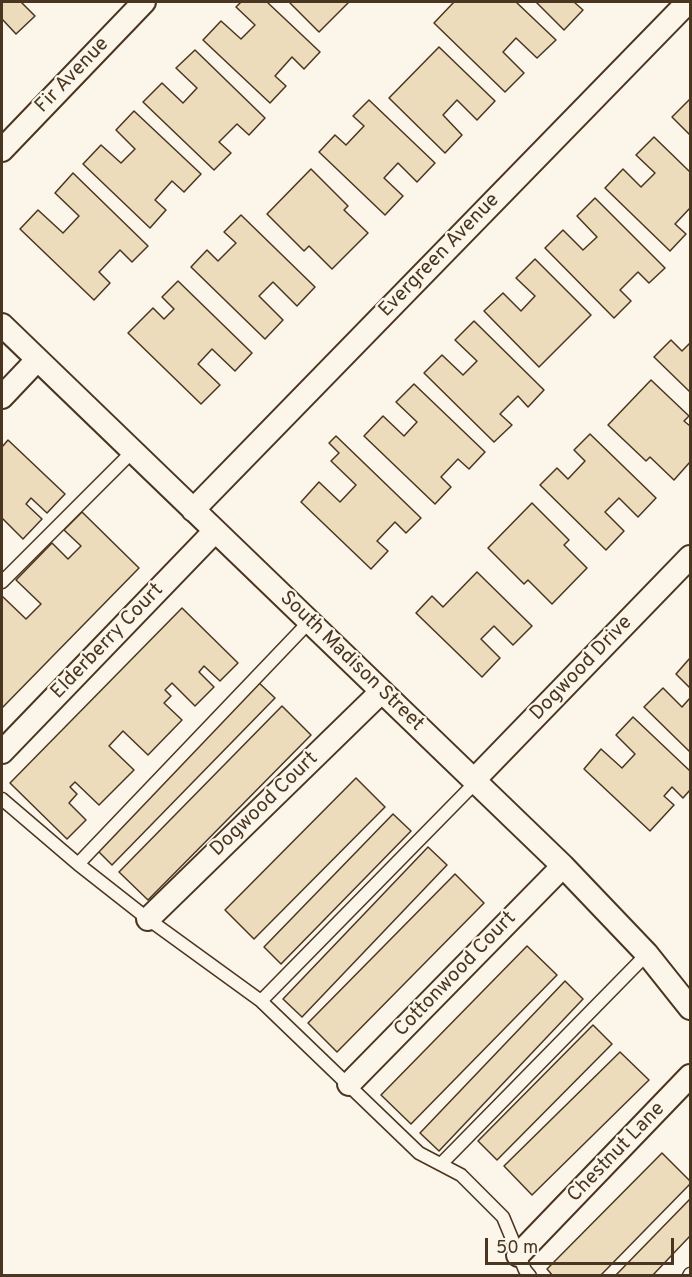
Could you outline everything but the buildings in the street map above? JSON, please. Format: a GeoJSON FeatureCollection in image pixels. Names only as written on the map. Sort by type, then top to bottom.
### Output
{"type":"FeatureCollection","features":[{"type":"Feature","properties":{"kind":"street","name":"Fir Avenue"},"geometry":{"type":"LineString","coordinates":[[2,150],[144,2]]}},
{"type":"Feature","properties":{"kind":"street","name":"Evergreen Avenue"},"geometry":{"type":"LineString","coordinates":[[193,510],[688,2]]}},
{"type":"Feature","properties":{"kind":"street","name":"South Madison Street"},"geometry":{"type":"LineString","coordinates":[[2,325],[563,866],[647,954],[690,1008]]}},
{"type":"Feature","properties":{"kind":"street"},"geometry":{"type":"LineString","coordinates":[[2,397],[37,360]]}},
{"type":"Feature","properties":{"kind":"street","name":"Elderberry Court"},"geometry":{"type":"LineString","coordinates":[[2,752],[215,531]]}},
{"type":"Feature","properties":{"kind":"street","name":"Dogwood Drive"},"geometry":{"type":"LineString","coordinates":[[475,781],[690,557]]}},
{"type":"Feature","properties":{"kind":"street","name":"Dogwood Court"},"geometry":{"type":"LineString","coordinates":[[148,919],[381,692]]}},
{"type":"Feature","properties":{"kind":"street","name":"Cottonwood Court"},"geometry":{"type":"LineString","coordinates":[[349,1084],[563,866]]}},
{"type":"Feature","properties":{"kind":"street","name":"Chestnut Lane"},"geometry":{"type":"LineString","coordinates":[[518,1255],[690,1076]]}},
{"type":"Feature","properties":{"kind":"lane"},"geometry":{"type":"LineString","coordinates":[[2,582],[132,452]]}},
{"type":"Feature","properties":{"kind":"lane"},"geometry":{"type":"LineString","coordinates":[[78,864],[309,622]]}},
{"type":"Feature","properties":{"kind":"lane"},"geometry":{"type":"LineString","coordinates":[[261,1000],[475,781]]}},
{"type":"Feature","properties":{"kind":"lane"},"geometry":{"type":"LineString","coordinates":[[2,799],[78,864],[148,919],[261,1000],[419,1153],[461,1175],[503,1217],[518,1255],[530,1275]]}},
{"type":"Feature","properties":{"kind":"lane"},"geometry":{"type":"LineString","coordinates":[[441,1164],[647,954]]}}]}
